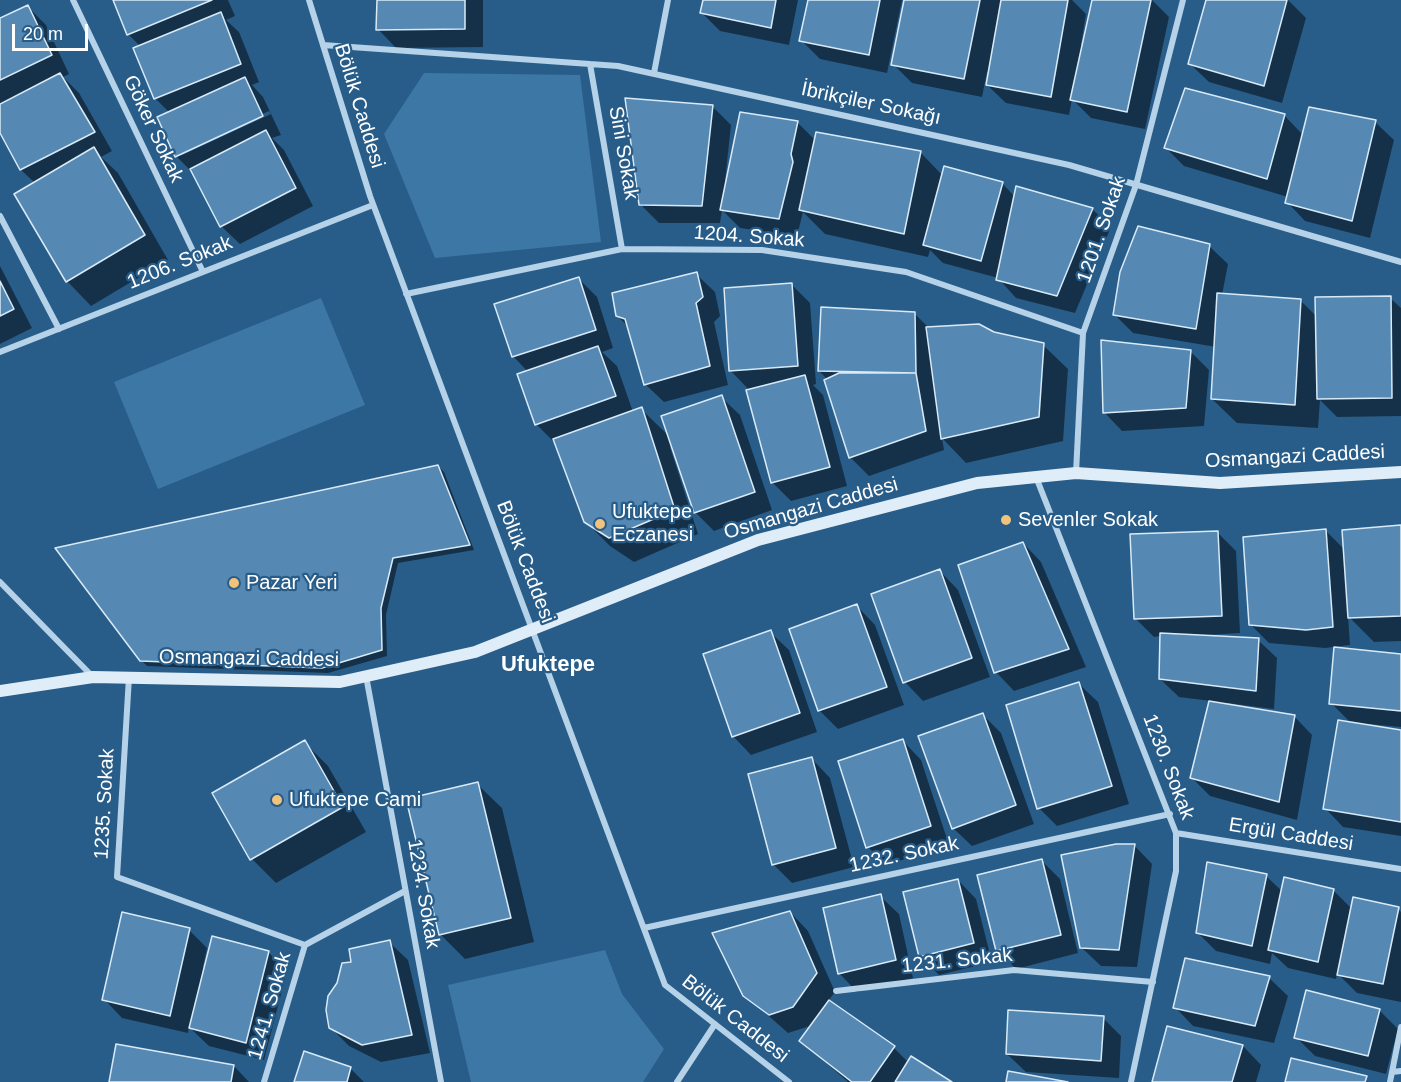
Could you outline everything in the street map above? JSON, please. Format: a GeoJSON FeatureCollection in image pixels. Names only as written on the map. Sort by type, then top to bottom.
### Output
{"type":"FeatureCollection","features":[{"type":"Feature","properties":{"kind":"main road","name":"Osmangazi Caddesi"},"geometry":{"type":"LineString","coordinates":[[0,691],[93,677],[340,682],[476,652],[758,540],[977,483],[1076,473],[1220,483],[1401,472]]}},
{"type":"Feature","properties":{"kind":"street","name":"Göker Sokak"},"geometry":{"type":"LineString","coordinates":[[73,0],[203,272]]}},
{"type":"Feature","properties":{"kind":"street","name":"Bölük Caddesi"},"geometry":{"type":"LineString","coordinates":[[309,0],[373,205],[664,985],[789,1082]]}},
{"type":"Feature","properties":{"kind":"street"},"geometry":{"type":"LineString","coordinates":[[654,74],[668,0]]}},
{"type":"Feature","properties":{"kind":"street","name":"1201. Sokak"},"geometry":{"type":"LineString","coordinates":[[1076,473],[1083,333],[1136,185],[1183,0]]}},
{"type":"Feature","properties":{"kind":"street","name":"İbrikçiler Sokağı"},"geometry":{"type":"LineString","coordinates":[[323,45],[618,66],[1069,165],[1401,262]]}},
{"type":"Feature","properties":{"kind":"street","name":"Sini Sokak"},"geometry":{"type":"LineString","coordinates":[[590,64],[622,249]]}},
{"type":"Feature","properties":{"kind":"street","name":"1206. Sokak"},"geometry":{"type":"LineString","coordinates":[[0,352],[373,205]]}},
{"type":"Feature","properties":{"kind":"street"},"geometry":{"type":"LineString","coordinates":[[0,216],[58,329]]}},
{"type":"Feature","properties":{"kind":"street","name":"1204. Sokak"},"geometry":{"type":"LineString","coordinates":[[406,294],[622,249],[762,250],[906,272],[1083,333]]}},
{"type":"Feature","properties":{"kind":"street","name":"1230. Sokak"},"geometry":{"type":"LineString","coordinates":[[1036,477],[1176,833],[1176,871],[1131,1082]]}},
{"type":"Feature","properties":{"kind":"street"},"geometry":{"type":"LineString","coordinates":[[0,582],[93,677]]}},
{"type":"Feature","properties":{"kind":"street","name":"1234. Sokak"},"geometry":{"type":"LineString","coordinates":[[366,676],[441,1082]]}},
{"type":"Feature","properties":{"kind":"street","name":"1235. Sokak"},"geometry":{"type":"LineString","coordinates":[[129,677],[117,877],[305,945]]}},
{"type":"Feature","properties":{"kind":"street","name":"1232. Sokak"},"geometry":{"type":"LineString","coordinates":[[644,928],[1170,814]]}},
{"type":"Feature","properties":{"kind":"street","name":"Ergül Caddesi"},"geometry":{"type":"LineString","coordinates":[[1176,833],[1401,869]]}},
{"type":"Feature","properties":{"kind":"street","name":"1241. Sokak"},"geometry":{"type":"LineString","coordinates":[[264,1082],[305,945],[405,891]]}},
{"type":"Feature","properties":{"kind":"street","name":"1231. Sokak"},"geometry":{"type":"LineString","coordinates":[[836,991],[1014,970],[1153,982]]}},
{"type":"Feature","properties":{"kind":"street"},"geometry":{"type":"LineString","coordinates":[[677,1082],[715,1024]]}},
{"type":"Feature","properties":{"kind":"street"},"geometry":{"type":"LineString","coordinates":[[1390,1082],[1401,1027]]}},
{"type":"Feature","properties":{"kind":"street"},"geometry":{"type":"LineString","coordinates":[[1392,1072],[1401,1071]]}},
{"type":"Feature","properties":{"kind":"shaded area"},"geometry":{"type":"Polygon","coordinates":[[[424,73],[580,75],[601,242],[435,258],[384,134],[424,73]]]}},
{"type":"Feature","properties":{"kind":"shaded area"},"geometry":{"type":"Polygon","coordinates":[[[321,298],[365,405],[158,489],[114,382],[321,298]]]}},
{"type":"Feature","properties":{"kind":"shaded area"},"geometry":{"type":"Polygon","coordinates":[[[605,950],[622,994],[664,1049],[643,1082],[471,1082],[448,985],[605,950]]]}},
{"type":"Feature","properties":{"kind":"building"},"geometry":{"type":"Polygon","coordinates":[[[113,0],[212,0],[127,35],[113,0]]]}},
{"type":"Feature","properties":{"kind":"building"},"geometry":{"type":"Polygon","coordinates":[[[377,0],[465,0],[465,29],[376,30],[377,0]]]}},
{"type":"Feature","properties":{"kind":"building"},"geometry":{"type":"Polygon","coordinates":[[[703,0],[776,0],[771,28],[700,13],[703,0]]]}},
{"type":"Feature","properties":{"kind":"building"},"geometry":{"type":"Polygon","coordinates":[[[808,0],[880,0],[869,55],[799,41],[808,0]]]}},
{"type":"Feature","properties":{"kind":"building"},"geometry":{"type":"Polygon","coordinates":[[[904,0],[980,0],[964,79],[891,65],[904,0]]]}},
{"type":"Feature","properties":{"kind":"building"},"geometry":{"type":"Polygon","coordinates":[[[1001,0],[1068,0],[1051,97],[986,85],[1001,0]]]}},
{"type":"Feature","properties":{"kind":"building"},"geometry":{"type":"Polygon","coordinates":[[[1092,0],[1151,0],[1127,112],[1070,100],[1092,0]]]}},
{"type":"Feature","properties":{"kind":"building"},"geometry":{"type":"Polygon","coordinates":[[[1206,0],[1287,0],[1264,86],[1188,64],[1206,0]]]}},
{"type":"Feature","properties":{"kind":"building"},"geometry":{"type":"Polygon","coordinates":[[[28,5],[52,55],[0,80],[0,18],[28,5]]]}},
{"type":"Feature","properties":{"kind":"building"},"geometry":{"type":"Polygon","coordinates":[[[221,12],[241,64],[154,99],[133,48],[221,12]]]}},
{"type":"Feature","properties":{"kind":"building"},"geometry":{"type":"Polygon","coordinates":[[[60,73],[95,132],[20,170],[0,133],[0,104],[60,73]]]}},
{"type":"Feature","properties":{"kind":"building"},"geometry":{"type":"Polygon","coordinates":[[[245,77],[263,116],[175,157],[157,117],[245,77]]]}},
{"type":"Feature","properties":{"kind":"building"},"geometry":{"type":"Polygon","coordinates":[[[1185,88],[1285,114],[1267,179],[1164,148],[1185,88]]]}},
{"type":"Feature","properties":{"kind":"building"},"geometry":{"type":"Polygon","coordinates":[[[625,98],[713,105],[702,206],[639,205],[625,98]]]}},
{"type":"Feature","properties":{"kind":"building"},"geometry":{"type":"Polygon","coordinates":[[[1309,107],[1376,120],[1352,221],[1285,203],[1309,107]]]}},
{"type":"Feature","properties":{"kind":"building"},"geometry":{"type":"Polygon","coordinates":[[[740,112],[798,121],[791,154],[793,162],[779,219],[720,210],[740,112]]]}},
{"type":"Feature","properties":{"kind":"building"},"geometry":{"type":"Polygon","coordinates":[[[266,130],[296,188],[220,227],[190,169],[266,130]]]}},
{"type":"Feature","properties":{"kind":"building"},"geometry":{"type":"Polygon","coordinates":[[[816,132],[921,151],[904,234],[799,210],[816,132]]]}},
{"type":"Feature","properties":{"kind":"building"},"geometry":{"type":"Polygon","coordinates":[[[94,147],[145,235],[66,282],[14,194],[94,147]]]}},
{"type":"Feature","properties":{"kind":"building"},"geometry":{"type":"Polygon","coordinates":[[[944,166],[1003,182],[981,261],[923,245],[944,166]]]}},
{"type":"Feature","properties":{"kind":"building"},"geometry":{"type":"Polygon","coordinates":[[[1016,186],[1093,208],[1057,296],[996,280],[1016,186]]]}},
{"type":"Feature","properties":{"kind":"building"},"geometry":{"type":"Polygon","coordinates":[[[1138,226],[1210,244],[1196,329],[1113,315],[1120,272],[1138,226]]]}},
{"type":"Feature","properties":{"kind":"building"},"geometry":{"type":"Polygon","coordinates":[[[697,272],[703,297],[696,303],[710,366],[644,385],[625,319],[616,316],[612,293],[697,272]]]}},
{"type":"Feature","properties":{"kind":"building"},"geometry":{"type":"Polygon","coordinates":[[[579,277],[596,330],[512,357],[494,304],[579,277]]]}},
{"type":"Feature","properties":{"kind":"building"},"geometry":{"type":"Polygon","coordinates":[[[0,281],[14,309],[0,316],[0,281]]]}},
{"type":"Feature","properties":{"kind":"building"},"geometry":{"type":"Polygon","coordinates":[[[792,283],[798,366],[729,371],[724,288],[792,283]]]}},
{"type":"Feature","properties":{"kind":"building"},"geometry":{"type":"Polygon","coordinates":[[[1217,293],[1301,299],[1295,405],[1211,399],[1217,293]]]}},
{"type":"Feature","properties":{"kind":"building"},"geometry":{"type":"Polygon","coordinates":[[[1391,296],[1392,398],[1317,399],[1315,297],[1391,296]]]}},
{"type":"Feature","properties":{"kind":"building"},"geometry":{"type":"Polygon","coordinates":[[[821,307],[915,312],[916,373],[818,371],[821,307]]]}},
{"type":"Feature","properties":{"kind":"building"},"geometry":{"type":"Polygon","coordinates":[[[979,324],[994,332],[1044,343],[1039,417],[941,439],[926,327],[979,324]]]}},
{"type":"Feature","properties":{"kind":"building"},"geometry":{"type":"Polygon","coordinates":[[[1101,340],[1191,350],[1186,408],[1103,413],[1101,340]]]}},
{"type":"Feature","properties":{"kind":"building"},"geometry":{"type":"Polygon","coordinates":[[[598,346],[616,396],[535,425],[517,374],[598,346]]]}},
{"type":"Feature","properties":{"kind":"building"},"geometry":{"type":"Polygon","coordinates":[[[839,373],[916,373],[926,431],[849,458],[824,380],[839,373]]]}},
{"type":"Feature","properties":{"kind":"building"},"geometry":{"type":"Polygon","coordinates":[[[805,375],[830,467],[771,483],[746,390],[805,375]]]}},
{"type":"Feature","properties":{"kind":"building"},"geometry":{"type":"Polygon","coordinates":[[[722,395],[755,492],[694,513],[661,416],[722,395]]]}},
{"type":"Feature","properties":{"kind":"building"},"geometry":{"type":"Polygon","coordinates":[[[642,407],[675,510],[609,538],[584,522],[553,439],[642,407]]]}},
{"type":"Feature","properties":{"kind":"building","name":"Pazar Yeri"},"geometry":{"type":"Polygon","coordinates":[[[438,465],[470,545],[393,558],[381,608],[382,650],[322,668],[140,661],[55,548],[438,465]]]}},
{"type":"Feature","properties":{"kind":"building"},"geometry":{"type":"Polygon","coordinates":[[[1401,525],[1401,616],[1348,618],[1342,530],[1401,525]]]}},
{"type":"Feature","properties":{"kind":"building"},"geometry":{"type":"Polygon","coordinates":[[[1326,529],[1333,627],[1306,630],[1249,625],[1243,537],[1326,529]]]}},
{"type":"Feature","properties":{"kind":"building"},"geometry":{"type":"Polygon","coordinates":[[[1218,531],[1222,616],[1134,619],[1130,534],[1218,531]]]}},
{"type":"Feature","properties":{"kind":"building"},"geometry":{"type":"Polygon","coordinates":[[[1023,542],[1069,649],[994,673],[958,565],[1023,542]]]}},
{"type":"Feature","properties":{"kind":"building"},"geometry":{"type":"Polygon","coordinates":[[[940,569],[972,658],[903,683],[871,594],[940,569]]]}},
{"type":"Feature","properties":{"kind":"building"},"geometry":{"type":"Polygon","coordinates":[[[857,604],[887,687],[818,711],[789,629],[857,604]]]}},
{"type":"Feature","properties":{"kind":"building"},"geometry":{"type":"Polygon","coordinates":[[[771,630],[800,713],[732,737],[703,654],[771,630]]]}},
{"type":"Feature","properties":{"kind":"building"},"geometry":{"type":"Polygon","coordinates":[[[1160,633],[1259,638],[1256,691],[1159,679],[1160,633]]]}},
{"type":"Feature","properties":{"kind":"building"},"geometry":{"type":"Polygon","coordinates":[[[1334,647],[1401,654],[1401,711],[1329,704],[1334,647]]]}},
{"type":"Feature","properties":{"kind":"building"},"geometry":{"type":"Polygon","coordinates":[[[1079,682],[1112,786],[1037,809],[1006,705],[1079,682]]]}},
{"type":"Feature","properties":{"kind":"building"},"geometry":{"type":"Polygon","coordinates":[[[1209,701],[1295,715],[1279,802],[1190,778],[1209,701]]]}},
{"type":"Feature","properties":{"kind":"building"},"geometry":{"type":"Polygon","coordinates":[[[983,713],[1016,805],[952,829],[918,736],[983,713]]]}},
{"type":"Feature","properties":{"kind":"building"},"geometry":{"type":"Polygon","coordinates":[[[1338,720],[1401,730],[1401,822],[1323,809],[1338,720]]]}},
{"type":"Feature","properties":{"kind":"building"},"geometry":{"type":"Polygon","coordinates":[[[903,739],[931,826],[866,848],[838,761],[903,739]]]}},
{"type":"Feature","properties":{"kind":"building","name":"Ufuktepe Cami"},"geometry":{"type":"Polygon","coordinates":[[[305,740],[343,807],[250,860],[212,793],[305,740]]]}},
{"type":"Feature","properties":{"kind":"building"},"geometry":{"type":"Polygon","coordinates":[[[812,757],[836,848],[772,865],[748,774],[812,757]]]}},
{"type":"Feature","properties":{"kind":"building"},"geometry":{"type":"Polygon","coordinates":[[[478,782],[511,918],[439,935],[406,799],[478,782]]]}},
{"type":"Feature","properties":{"kind":"building"},"geometry":{"type":"Polygon","coordinates":[[[1116,844],[1135,844],[1119,950],[1080,948],[1061,855],[1116,844]]]}},
{"type":"Feature","properties":{"kind":"building"},"geometry":{"type":"Polygon","coordinates":[[[1042,859],[1061,935],[996,951],[977,875],[1042,859]]]}},
{"type":"Feature","properties":{"kind":"building"},"geometry":{"type":"Polygon","coordinates":[[[1207,862],[1267,874],[1252,946],[1196,933],[1207,862]]]}},
{"type":"Feature","properties":{"kind":"building"},"geometry":{"type":"Polygon","coordinates":[[[1284,877],[1334,889],[1318,962],[1268,950],[1284,877]]]}},
{"type":"Feature","properties":{"kind":"building"},"geometry":{"type":"Polygon","coordinates":[[[958,879],[974,943],[919,957],[903,892],[958,879]]]}},
{"type":"Feature","properties":{"kind":"building"},"geometry":{"type":"Polygon","coordinates":[[[881,894],[896,960],[838,974],[823,908],[881,894]]]}},
{"type":"Feature","properties":{"kind":"building"},"geometry":{"type":"Polygon","coordinates":[[[1353,897],[1399,907],[1383,984],[1337,975],[1353,897]]]}},
{"type":"Feature","properties":{"kind":"building"},"geometry":{"type":"Polygon","coordinates":[[[790,911],[817,973],[793,1007],[769,1015],[743,996],[712,933],[790,911]]]}},
{"type":"Feature","properties":{"kind":"building"},"geometry":{"type":"Polygon","coordinates":[[[122,912],[190,928],[170,1016],[102,1000],[122,912]]]}},
{"type":"Feature","properties":{"kind":"building"},"geometry":{"type":"Polygon","coordinates":[[[212,936],[269,951],[246,1043],[189,1028],[212,936]]]}},
{"type":"Feature","properties":{"kind":"building"},"geometry":{"type":"Polygon","coordinates":[[[390,940],[412,1035],[362,1045],[329,1028],[326,1010],[328,996],[337,983],[342,963],[351,962],[349,949],[390,940]]]}},
{"type":"Feature","properties":{"kind":"building"},"geometry":{"type":"Polygon","coordinates":[[[1185,958],[1270,976],[1255,1026],[1173,1008],[1185,958]]]}},
{"type":"Feature","properties":{"kind":"building"},"geometry":{"type":"Polygon","coordinates":[[[1306,990],[1380,1009],[1368,1056],[1294,1038],[1306,990]]]}},
{"type":"Feature","properties":{"kind":"building"},"geometry":{"type":"Polygon","coordinates":[[[829,1000],[895,1046],[870,1082],[852,1082],[799,1041],[829,1000]]]}},
{"type":"Feature","properties":{"kind":"building"},"geometry":{"type":"Polygon","coordinates":[[[1008,1010],[1104,1016],[1101,1061],[1006,1054],[1008,1010]]]}},
{"type":"Feature","properties":{"kind":"building"},"geometry":{"type":"Polygon","coordinates":[[[1167,1026],[1243,1045],[1232,1082],[1152,1082],[1167,1026]]]}},
{"type":"Feature","properties":{"kind":"building"},"geometry":{"type":"Polygon","coordinates":[[[116,1044],[234,1065],[231,1082],[109,1082],[116,1044]]]}},
{"type":"Feature","properties":{"kind":"building"},"geometry":{"type":"Polygon","coordinates":[[[304,1051],[351,1067],[347,1082],[294,1082],[304,1051]]]}},
{"type":"Feature","properties":{"kind":"building"},"geometry":{"type":"Polygon","coordinates":[[[911,1056],[952,1082],[895,1082],[911,1056]]]}},
{"type":"Feature","properties":{"kind":"building"},"geometry":{"type":"Polygon","coordinates":[[[1291,1058],[1367,1076],[1365,1082],[1285,1082],[1291,1058]]]}},
{"type":"Feature","properties":{"kind":"building"},"geometry":{"type":"Polygon","coordinates":[[[1008,1071],[1068,1082],[1006,1082],[1008,1071]]]}},
{"type":"Feature","properties":{"kind":"place","name":"Sevenler Sokak"},"geometry":{"type":"Point","coordinates":[1006,520]}},
{"type":"Feature","properties":{"kind":"place","name":"Ufuktepe Eczanesi"},"geometry":{"type":"Point","coordinates":[600,524]}},
{"type":"Feature","properties":{"kind":"place","name":"Pazar Yeri"},"geometry":{"type":"Point","coordinates":[234,583]}},
{"type":"Feature","properties":{"kind":"place","name":"Ufuktepe Cami"},"geometry":{"type":"Point","coordinates":[277,800]}},
{"type":"Feature","properties":{"kind":"district","name":"Ufuktepe"},"geometry":{"type":"Point","coordinates":[548,665]}}]}
